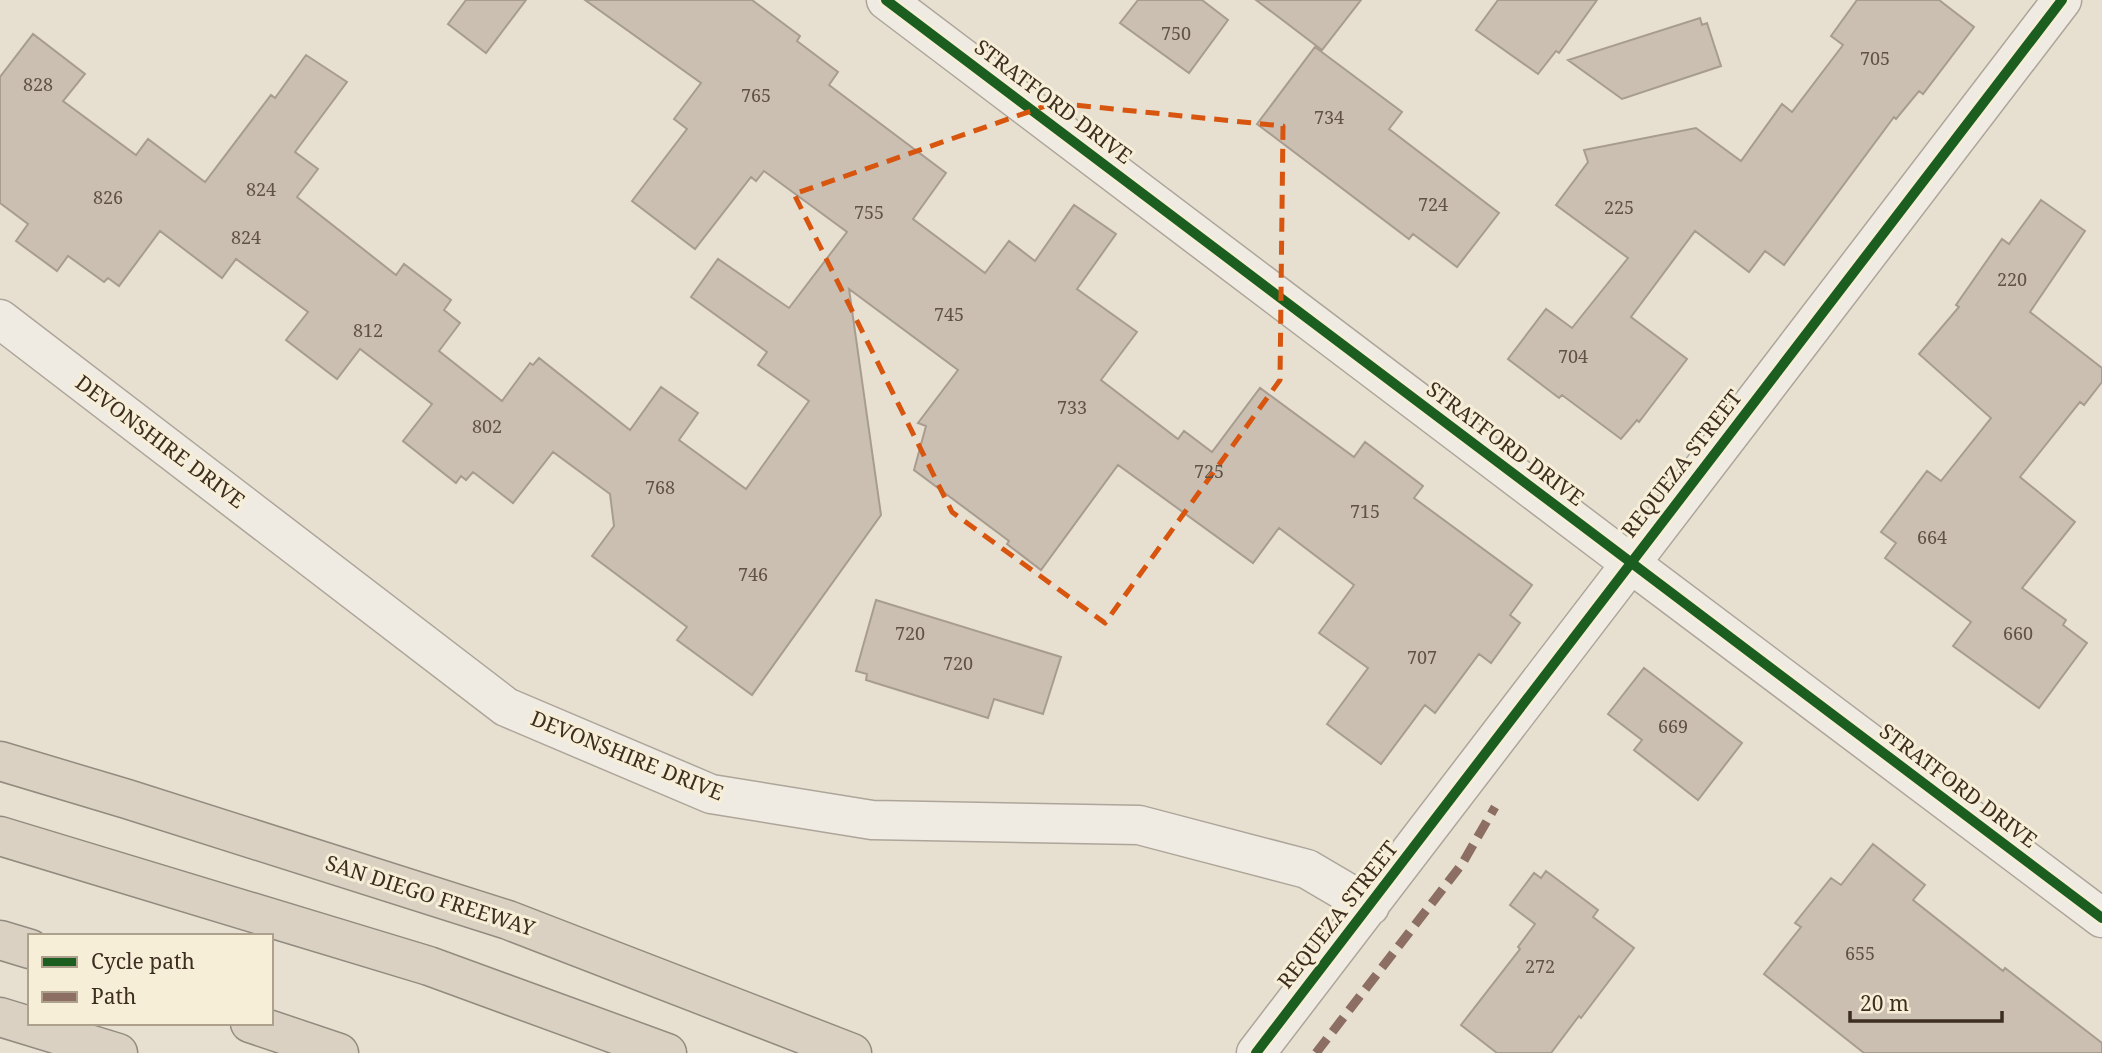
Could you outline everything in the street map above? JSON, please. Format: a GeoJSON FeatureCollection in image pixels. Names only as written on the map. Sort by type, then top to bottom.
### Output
{"type":"FeatureCollection","features":[{"type":"Feature","properties":{"kind":"highway","name":"SAN DIEGO FREEWAY"},"geometry":{"type":"LineString","coordinates":[[0,761],[508,920],[852,1053]]}},
{"type":"Feature","properties":{"kind":"highway"},"geometry":{"type":"LineString","coordinates":[[0,836],[429,966],[667,1053]]}},
{"type":"Feature","properties":{"kind":"highway"},"geometry":{"type":"LineString","coordinates":[[0,940],[28,948]]}},
{"type":"Feature","properties":{"kind":"highway"},"geometry":{"type":"LineString","coordinates":[[0,1017],[118,1053]]}},
{"type":"Feature","properties":{"kind":"highway"},"geometry":{"type":"LineString","coordinates":[[256,1025],[339,1053]]}},
{"type":"Feature","properties":{"kind":"street","name":"STRATFORD DRIVE"},"geometry":{"type":"LineString","coordinates":[[886,0],[2102,918]]}},
{"type":"Feature","properties":{"kind":"street","name":"REQUEZA STREET"},"geometry":{"type":"LineString","coordinates":[[1259,1049],[2063,0]]}},
{"type":"Feature","properties":{"kind":"street","name":"DEVONSHIRE DRIVE"},"geometry":{"type":"LineString","coordinates":[[0,319],[506,707],[711,794],[872,820],[1139,825],[1307,869],[1370,906]]}},
{"type":"Feature","properties":{"kind":"highlighted area"},"geometry":{"type":"Polygon","coordinates":[[[1054,103],[1283,126],[1280,380],[1105,623],[952,512],[794,194],[1054,103]]]}},
{"type":"Feature","properties":{"kind":"building"},"geometry":{"type":"Polygon","coordinates":[[[466,0],[526,0],[486,53],[448,24],[466,0]]]}},
{"type":"Feature","properties":{"kind":"building"},"geometry":{"type":"Polygon","coordinates":[[[585,0],[752,0],[800,36],[797,41],[838,72],[829,85],[946,173],[913,219],[985,273],[1009,241],[1035,261],[1074,205],[1116,234],[1077,289],[1137,332],[1101,380],[1178,439],[1184,431],[1212,452],[1260,388],[1354,457],[1365,442],[1423,486],[1414,498],[1532,585],[1510,615],[1520,623],[1491,663],[1479,654],[1435,713],[1425,705],[1381,764],[1327,724],[1368,668],[1319,633],[1354,585],[1279,528],[1253,563],[1118,465],[1041,570],[1007,544],[1009,541],[914,470],[926,426],[918,423],[958,370],[849,289],[881,515],[752,695],[677,640],[687,627],[592,556],[614,526],[610,494],[553,452],[513,503],[473,472],[466,480],[461,476],[456,483],[403,441],[432,404],[360,349],[337,379],[286,340],[308,312],[236,259],[222,278],[160,231],[119,286],[108,278],[104,282],[68,256],[57,271],[16,241],[28,224],[0,203],[0,77],[33,34],[85,74],[63,101],[136,155],[148,139],[205,182],[271,95],[275,98],[306,55],[347,82],[295,152],[318,169],[297,197],[396,275],[404,264],[451,300],[444,310],[460,323],[439,351],[502,401],[530,363],[533,365],[539,358],[630,430],[661,387],[698,413],[679,440],[746,489],[809,401],[758,365],[767,352],[691,297],[718,259],[789,308],[847,232],[764,171],[756,181],[751,177],[695,249],[632,201],[687,129],[674,119],[701,83],[585,0]]]}},
{"type":"Feature","properties":{"kind":"building"},"geometry":{"type":"Polygon","coordinates":[[[1138,0],[1202,0],[1228,20],[1189,73],[1120,23],[1138,0]]]}},
{"type":"Feature","properties":{"kind":"building"},"geometry":{"type":"Polygon","coordinates":[[[1256,0],[1361,0],[1322,50],[1256,0]]]}},
{"type":"Feature","properties":{"kind":"building"},"geometry":{"type":"Polygon","coordinates":[[[1498,0],[1597,0],[1559,53],[1556,51],[1538,74],[1476,30],[1498,0]]]}},
{"type":"Feature","properties":{"kind":"building"},"geometry":{"type":"Polygon","coordinates":[[[1857,0],[1939,0],[1974,27],[1923,94],[1919,91],[1896,119],[1894,117],[1784,265],[1765,251],[1749,272],[1695,231],[1631,317],[1687,359],[1639,422],[1637,420],[1621,439],[1562,395],[1559,398],[1508,359],[1546,309],[1572,328],[1628,258],[1556,205],[1588,162],[1584,150],[1696,128],[1741,161],[1782,104],[1792,112],[1843,45],[1831,36],[1857,0]]]}},
{"type":"Feature","properties":{"kind":"building"},"geometry":{"type":"Polygon","coordinates":[[[1700,18],[1702,25],[1707,23],[1721,66],[1622,99],[1568,60],[1700,18]]]}},
{"type":"Feature","properties":{"kind":"building"},"geometry":{"type":"Polygon","coordinates":[[[1315,47],[1402,112],[1389,129],[1499,213],[1457,267],[1413,234],[1409,239],[1257,124],[1315,47]]]}},
{"type":"Feature","properties":{"kind":"building"},"geometry":{"type":"Polygon","coordinates":[[[2041,200],[2085,231],[2030,312],[2102,368],[2102,382],[2084,405],[2080,402],[2020,477],[2075,522],[2022,588],[2066,620],[2063,625],[2087,643],[2039,708],[1953,646],[1971,622],[1885,558],[1896,543],[1881,532],[1927,471],[1941,481],[1991,418],[1919,354],[1959,307],[1956,305],[2002,239],[2009,244],[2041,200]]]}},
{"type":"Feature","properties":{"kind":"building"},"geometry":{"type":"Polygon","coordinates":[[[876,600],[1061,657],[1043,714],[994,699],[988,718],[866,680],[867,674],[856,671],[876,600]]]}},
{"type":"Feature","properties":{"kind":"building"},"geometry":{"type":"Polygon","coordinates":[[[1644,668],[1742,743],[1698,800],[1634,750],[1642,740],[1608,714],[1644,668]]]}},
{"type":"Feature","properties":{"kind":"building"},"geometry":{"type":"Polygon","coordinates":[[[1873,844],[1925,885],[1913,900],[2003,971],[2005,968],[2102,1043],[2102,1053],[1864,1053],[1764,974],[1801,927],[1795,923],[1831,878],[1841,885],[1873,844]]]}},
{"type":"Feature","properties":{"kind":"building"},"geometry":{"type":"Polygon","coordinates":[[[1546,871],[1598,910],[1593,917],[1634,948],[1551,1053],[1497,1053],[1461,1025],[1520,949],[1518,947],[1535,924],[1510,905],[1534,873],[1541,878],[1546,871]]]}},
{"type":"Feature","properties":{"kind":"marked path"},"geometry":{"type":"LineString","coordinates":[[1316,1053],[1462,864],[1495,807]]}},
{"type":"Feature","properties":{"kind":"cycle path"},"geometry":{"type":"LineString","coordinates":[[886,0],[2102,918]]}},
{"type":"Feature","properties":{"kind":"cycle path"},"geometry":{"type":"LineString","coordinates":[[1256,1053],[2062,0]]}}]}
